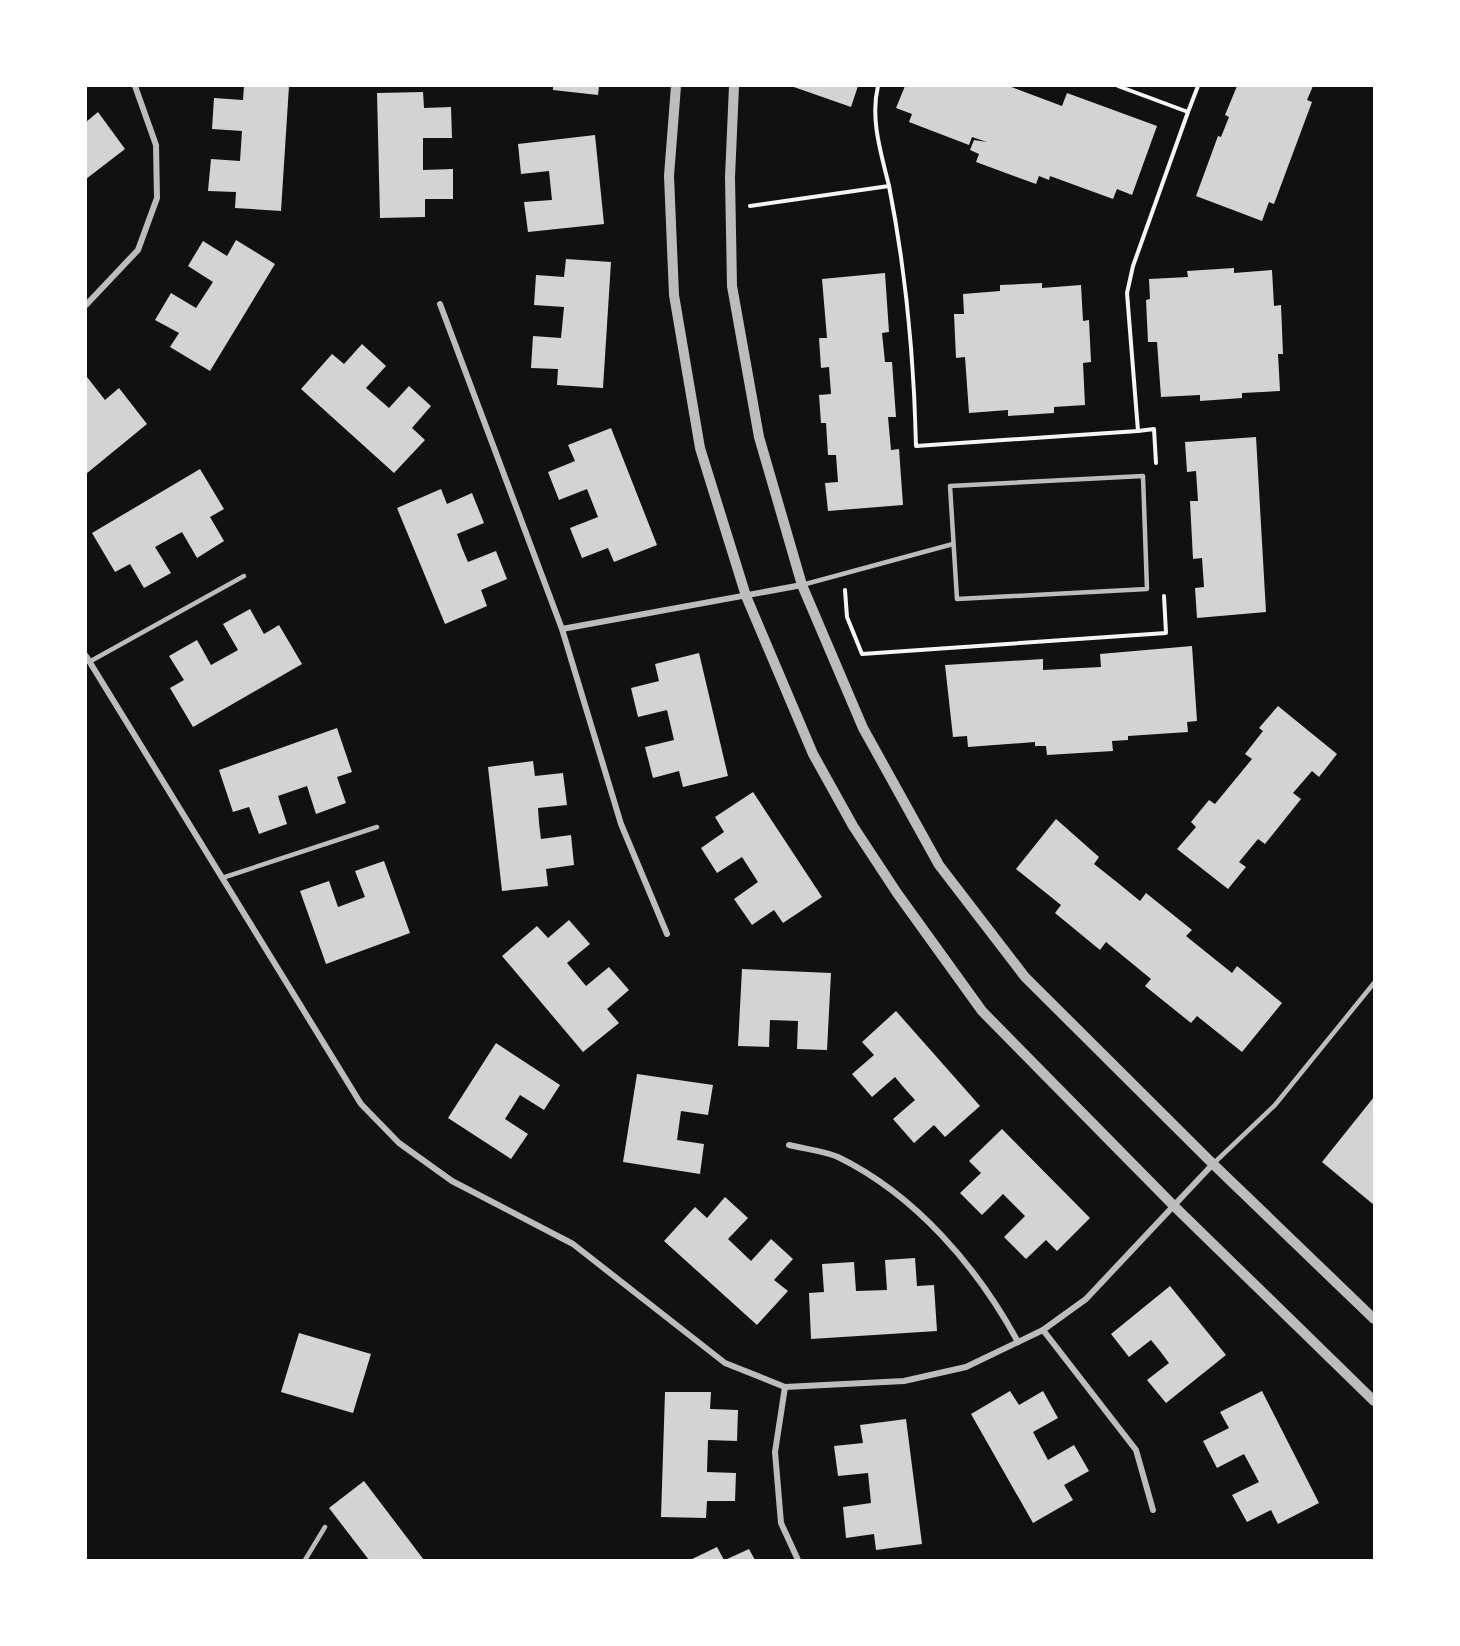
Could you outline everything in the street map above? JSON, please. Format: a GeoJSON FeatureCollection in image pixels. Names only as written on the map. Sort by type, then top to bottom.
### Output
{"type":"FeatureCollection","features":[{"type":"Feature","properties":{"kind":"street"},"geometry":{"type":"LineString","coordinates":[[86,305],[138,250],[157,198],[156,146],[135,86]]}},
{"type":"Feature","properties":{"kind":"street"},"geometry":{"type":"LineString","coordinates":[[676,86],[669,176],[674,295],[700,448],[746,596],[813,754],[853,826],[897,893],[982,1011],[1174,1206],[1374,1401]]}},
{"type":"Feature","properties":{"kind":"street"},"geometry":{"type":"LineString","coordinates":[[734,86],[732,286],[759,438],[802,585],[863,728],[939,865],[1025,977],[1213,1164],[1374,1319]]}},
{"type":"Feature","properties":{"kind":"street"},"geometry":{"type":"LineString","coordinates":[[440,304],[562,629],[621,824],[668,934]]}},
{"type":"Feature","properties":{"kind":"street"},"geometry":{"type":"LineString","coordinates":[[562,629],[802,585]]}},
{"type":"Feature","properties":{"kind":"street"},"geometry":{"type":"LineString","coordinates":[[87,659],[361,1104],[399,1143],[452,1181],[573,1244],[724,1363],[785,1387],[904,1381],[966,1367],[1043,1330],[1086,1299],[1213,1164]]}},
{"type":"Feature","properties":{"kind":"street"},"geometry":{"type":"LineString","coordinates":[[789,1145],[837,1157],[896,1194],[962,1257],[1004,1316],[1018,1342]]}},
{"type":"Feature","properties":{"kind":"street"},"geometry":{"type":"LineString","coordinates":[[1043,1330],[1136,1450],[1153,1510]]}},
{"type":"Feature","properties":{"kind":"street"},"geometry":{"type":"LineString","coordinates":[[785,1387],[775,1452],[781,1523],[798,1560]]}},
{"type":"Feature","properties":{"kind":"lane"},"geometry":{"type":"LineString","coordinates":[[1143,476],[1147,589],[957,599],[953,544],[950,486],[1143,476]]}},
{"type":"Feature","properties":{"kind":"lane"},"geometry":{"type":"LineString","coordinates":[[802,585],[953,544]]}},
{"type":"Feature","properties":{"kind":"lane"},"geometry":{"type":"LineString","coordinates":[[87,659],[244,576]]}},
{"type":"Feature","properties":{"kind":"lane"},"geometry":{"type":"LineString","coordinates":[[222,878],[377,827]]}},
{"type":"Feature","properties":{"kind":"lane"},"geometry":{"type":"LineString","coordinates":[[1213,1164],[1275,1105],[1374,983]]}},
{"type":"Feature","properties":{"kind":"lane"},"geometry":{"type":"LineString","coordinates":[[305,1560],[325,1527]]}},
{"type":"Feature","properties":{"kind":"path"},"geometry":{"type":"LineString","coordinates":[[879,86],[874,105],[876,126],[902,249],[910,326],[916,446],[1138,431],[1127,293],[1133,266],[1198,86]]}},
{"type":"Feature","properties":{"kind":"path"},"geometry":{"type":"LineString","coordinates":[[1118,86],[1188,112]]}},
{"type":"Feature","properties":{"kind":"path"},"geometry":{"type":"LineString","coordinates":[[731,208],[889,186]]}},
{"type":"Feature","properties":{"kind":"building"},"geometry":{"type":"Polygon","coordinates":[[[244,86],[289,86],[281,211],[235,208],[236,192],[208,191],[211,159],[240,161],[242,131],[212,129],[214,98],[243,100],[244,86]]]}},
{"type":"Feature","properties":{"kind":"building"},"geometry":{"type":"Polygon","coordinates":[[[553,86],[599,86],[598,95],[553,90],[553,86]]]}},
{"type":"Feature","properties":{"kind":"building"},"geometry":{"type":"Polygon","coordinates":[[[791,86],[858,86],[851,107],[791,86]]]}},
{"type":"Feature","properties":{"kind":"building"},"geometry":{"type":"Polygon","coordinates":[[[905,86],[1009,86],[1062,106],[1067,93],[1157,126],[1132,195],[1117,189],[1113,199],[1050,176],[1049,180],[1039,176],[1036,184],[976,162],[979,154],[970,150],[974,140],[987,142],[972,137],[969,145],[909,122],[912,114],[896,108],[905,86]]]}},
{"type":"Feature","properties":{"kind":"building"},"geometry":{"type":"Polygon","coordinates":[[[1237,86],[1313,86],[1307,100],[1312,102],[1274,204],[1269,202],[1262,221],[1196,196],[1218,136],[1221,137],[1229,117],[1225,115],[1237,86]]]}},
{"type":"Feature","properties":{"kind":"building"},"geometry":{"type":"Polygon","coordinates":[[[423,92],[424,108],[451,107],[452,138],[423,138],[423,170],[453,169],[453,199],[425,199],[425,217],[380,218],[377,93],[423,92]]]}},
{"type":"Feature","properties":{"kind":"building"},"geometry":{"type":"Polygon","coordinates":[[[98,112],[125,149],[86,179],[86,122],[98,112]]]}},
{"type":"Feature","properties":{"kind":"building"},"geometry":{"type":"Polygon","coordinates":[[[595,135],[604,224],[528,232],[524,202],[552,200],[549,171],[521,174],[518,144],[595,135]]]}},
{"type":"Feature","properties":{"kind":"building"},"geometry":{"type":"Polygon","coordinates":[[[236,240],[275,264],[210,371],[170,347],[179,333],[155,320],[171,293],[196,308],[213,282],[188,266],[203,241],[227,256],[236,240]]]}},
{"type":"Feature","properties":{"kind":"building"},"geometry":{"type":"Polygon","coordinates":[[[566,259],[611,262],[603,388],[557,385],[558,369],[531,368],[533,336],[561,338],[564,307],[534,305],[536,275],[564,277],[566,259]]]}},
{"type":"Feature","properties":{"kind":"building"},"geometry":{"type":"Polygon","coordinates":[[[1234,268],[1234,273],[1272,270],[1274,306],[1281,305],[1283,354],[1278,354],[1280,391],[1242,393],[1242,398],[1200,401],[1200,395],[1161,397],[1157,342],[1148,342],[1146,300],[1150,299],[1149,279],[1188,277],[1187,271],[1234,268]]]}},
{"type":"Feature","properties":{"kind":"building"},"geometry":{"type":"Polygon","coordinates":[[[885,273],[889,332],[882,333],[885,362],[892,362],[896,417],[888,417],[891,450],[899,449],[903,505],[828,511],[825,483],[838,482],[836,455],[828,455],[826,423],[821,423],[819,395],[831,394],[829,367],[821,368],[819,338],[827,338],[822,279],[885,273]]]}},
{"type":"Feature","properties":{"kind":"building"},"geometry":{"type":"Polygon","coordinates":[[[1042,283],[1042,288],[1081,285],[1083,321],[1089,320],[1091,362],[1083,363],[1085,405],[1054,407],[1054,413],[1008,416],[1008,410],[969,413],[965,357],[956,358],[954,314],[964,314],[963,294],[1000,291],[1000,285],[1042,283]]]}},
{"type":"Feature","properties":{"kind":"building"},"geometry":{"type":"Polygon","coordinates":[[[362,344],[386,366],[366,388],[389,408],[409,386],[431,406],[412,428],[425,440],[394,473],[301,389],[332,354],[344,364],[362,344]]]}},
{"type":"Feature","properties":{"kind":"building"},"geometry":{"type":"Polygon","coordinates":[[[87,377],[105,400],[119,388],[147,424],[86,474],[87,377]]]}},
{"type":"Feature","properties":{"kind":"building"},"geometry":{"type":"Polygon","coordinates":[[[611,428],[657,545],[614,562],[608,548],[582,558],[570,528],[598,517],[587,489],[559,500],[548,472],[575,461],[568,445],[611,428]]]}},
{"type":"Feature","properties":{"kind":"building"},"geometry":{"type":"Polygon","coordinates":[[[1256,437],[1266,612],[1197,618],[1195,588],[1204,587],[1202,558],[1193,559],[1190,501],[1198,501],[1196,471],[1187,472],[1185,442],[1256,437]]]}},
{"type":"Feature","properties":{"kind":"building"},"geometry":{"type":"Polygon","coordinates":[[[200,469],[224,509],[210,517],[224,541],[197,558],[182,532],[155,547],[171,573],[144,588],[130,564],[115,572],[92,533],[200,469]]]}},
{"type":"Feature","properties":{"kind":"building"},"geometry":{"type":"Polygon","coordinates":[[[441,489],[447,504],[472,493],[484,523],[457,534],[462,548],[468,562],[496,551],[507,579],[481,590],[487,606],[445,624],[397,508],[441,489]]]}},
{"type":"Feature","properties":{"kind":"building"},"geometry":{"type":"Polygon","coordinates":[[[250,609],[264,634],[279,625],[302,664],[193,727],[170,688],[184,680],[169,656],[197,640],[211,665],[238,650],[223,624],[250,609]]]}},
{"type":"Feature","properties":{"kind":"building"},"geometry":{"type":"Polygon","coordinates":[[[1192,646],[1197,721],[1187,722],[1188,732],[1128,736],[1128,740],[1112,741],[1113,751],[1047,755],[1046,746],[1035,746],[1035,742],[968,747],[967,736],[953,737],[945,665],[1043,659],[1043,670],[1101,667],[1100,654],[1192,646]]]}},
{"type":"Feature","properties":{"kind":"building"},"geometry":{"type":"Polygon","coordinates":[[[699,653],[728,776],[683,787],[679,771],[653,778],[645,747],[674,740],[667,710],[638,717],[631,688],[659,681],[655,664],[699,653]]]}},
{"type":"Feature","properties":{"kind":"building"},"geometry":{"type":"Polygon","coordinates":[[[1278,706],[1337,754],[1319,777],[1312,771],[1293,793],[1301,799],[1265,844],[1258,839],[1239,862],[1246,867],[1228,889],[1177,849],[1196,827],[1191,822],[1209,800],[1215,804],[1252,759],[1245,754],[1263,731],[1259,728],[1278,706]]]}},
{"type":"Feature","properties":{"kind":"building"},"geometry":{"type":"Polygon","coordinates":[[[337,728],[352,772],[337,777],[346,803],[316,814],[307,786],[278,796],[287,824],[259,834],[249,807],[233,812],[219,770],[337,728]]]}},
{"type":"Feature","properties":{"kind":"building"},"geometry":{"type":"Polygon","coordinates":[[[533,761],[535,776],[563,773],[567,805],[538,808],[539,823],[541,839],[571,835],[574,865],[546,869],[548,886],[502,891],[488,767],[533,761]]]}},
{"type":"Feature","properties":{"kind":"building"},"geometry":{"type":"Polygon","coordinates":[[[753,792],[822,897],[783,923],[774,910],[752,925],[734,899],[758,882],[742,857],[717,873],[701,848],[724,832],[715,817],[753,792]]]}},
{"type":"Feature","properties":{"kind":"building"},"geometry":{"type":"Polygon","coordinates":[[[1056,819],[1099,857],[1094,864],[1140,901],[1146,893],[1192,930],[1186,936],[1232,973],[1237,966],[1282,1003],[1242,1052],[1197,1016],[1191,1023],[1145,986],[1151,979],[1106,942],[1100,950],[1055,913],[1061,905],[1016,869],[1056,819]]]}},
{"type":"Feature","properties":{"kind":"building"},"geometry":{"type":"Polygon","coordinates":[[[384,861],[410,933],[326,964],[300,891],[329,881],[338,907],[365,897],[355,871],[384,861]]]}},
{"type":"Feature","properties":{"kind":"building"},"geometry":{"type":"Polygon","coordinates":[[[569,920],[590,944],[567,963],[586,986],[609,967],[629,990],[607,1009],[619,1023],[583,1052],[502,956],[537,926],[548,938],[569,920]]]}},
{"type":"Feature","properties":{"kind":"building"},"geometry":{"type":"Polygon","coordinates":[[[742,969],[831,973],[827,1050],[797,1049],[798,1021],[770,1020],[769,1047],[738,1046],[742,969]]]}},
{"type":"Feature","properties":{"kind":"building"},"geometry":{"type":"Polygon","coordinates":[[[896,1011],[980,1106],[945,1137],[934,1125],[914,1143],[893,1119],[915,1100],[895,1077],[872,1097],[852,1074],[874,1055],[862,1042],[896,1011]]]}},
{"type":"Feature","properties":{"kind":"building"},"geometry":{"type":"Polygon","coordinates":[[[496,1043],[560,1085],[544,1110],[520,1095],[505,1119],[528,1134],[511,1159],[448,1118],[496,1043]]]}},
{"type":"Feature","properties":{"kind":"building"},"geometry":{"type":"Polygon","coordinates":[[[637,1074],[713,1085],[708,1115],[681,1111],[677,1140],[704,1144],[700,1174],[623,1162],[637,1074]]]}},
{"type":"Feature","properties":{"kind":"building"},"geometry":{"type":"Polygon","coordinates":[[[1374,1097],[1374,1205],[1322,1162],[1374,1097]]]}},
{"type":"Feature","properties":{"kind":"building"},"geometry":{"type":"Polygon","coordinates":[[[1002,1129],[1090,1218],[1057,1251],[1046,1240],[1026,1259],[1004,1237],[1025,1216],[1003,1194],[982,1215],[960,1193],[981,1173],[969,1161],[1002,1129]]]}},
{"type":"Feature","properties":{"kind":"building"},"geometry":{"type":"Polygon","coordinates":[[[725,1197],[748,1218],[728,1239],[751,1261],[771,1239],[793,1259],[774,1280],[788,1291],[757,1325],[664,1241],[695,1207],[707,1218],[725,1197]]]}},
{"type":"Feature","properties":{"kind":"building"},"geometry":{"type":"Polygon","coordinates":[[[915,1258],[917,1286],[934,1285],[937,1331],[811,1339],[809,1293],[824,1292],[822,1264],[854,1262],[856,1291],[887,1290],[885,1260],[915,1258]]]}},
{"type":"Feature","properties":{"kind":"building"},"geometry":{"type":"Polygon","coordinates":[[[1170,1286],[1226,1355],[1166,1403],[1147,1380],[1169,1363],[1160,1351],[1151,1340],[1129,1357],[1111,1334],[1170,1286]]]}},
{"type":"Feature","properties":{"kind":"building"},"geometry":{"type":"Polygon","coordinates":[[[299,1333],[371,1354],[353,1413],[281,1392],[299,1333]]]}},
{"type":"Feature","properties":{"kind":"building"},"geometry":{"type":"Polygon","coordinates":[[[1010,1391],[1019,1405],[1043,1391],[1058,1418],[1033,1432],[1048,1460],[1074,1445],[1089,1471],[1064,1485],[1073,1500],[1033,1523],[971,1414],[1010,1391]]]}},
{"type":"Feature","properties":{"kind":"building"},"geometry":{"type":"Polygon","coordinates":[[[1262,1391],[1319,1503],[1278,1524],[1271,1510],[1247,1522],[1232,1495],[1259,1482],[1244,1454],[1217,1468],[1203,1441],[1229,1428],[1220,1412],[1262,1391]]]}},
{"type":"Feature","properties":{"kind":"building"},"geometry":{"type":"Polygon","coordinates":[[[665,1392],[711,1392],[710,1409],[738,1410],[737,1441],[708,1440],[707,1472],[736,1473],[735,1501],[707,1501],[706,1518],[661,1517],[665,1392]]]}},
{"type":"Feature","properties":{"kind":"building"},"geometry":{"type":"Polygon","coordinates":[[[906,1419],[922,1544],[876,1550],[874,1534],[846,1538],[843,1507],[871,1503],[868,1473],[838,1476],[834,1446],[863,1443],[860,1425],[906,1419]]]}},
{"type":"Feature","properties":{"kind":"building"},"geometry":{"type":"Polygon","coordinates":[[[364,1481],[424,1560],[369,1560],[329,1508],[364,1481]]]}},
{"type":"Feature","properties":{"kind":"building"},"geometry":{"type":"Polygon","coordinates":[[[717,1547],[724,1560],[690,1560],[717,1547]]]}},
{"type":"Feature","properties":{"kind":"building"},"geometry":{"type":"Polygon","coordinates":[[[749,1549],[755,1560],[725,1560],[749,1549]]]}}]}
